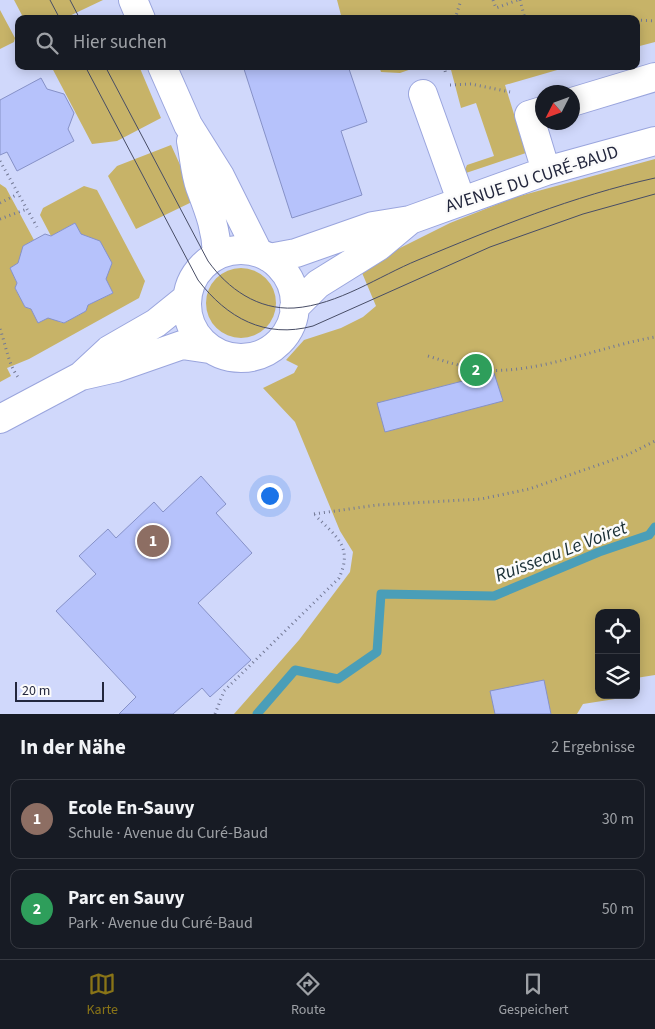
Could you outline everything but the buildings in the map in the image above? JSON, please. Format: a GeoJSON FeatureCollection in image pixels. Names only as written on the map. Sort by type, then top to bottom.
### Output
{"type":"FeatureCollection","features":[{"type":"Feature","properties":{"kind":"street"},"geometry":{"type":"LineString","coordinates":[[133,0],[139,15]]}},
{"type":"Feature","properties":{"kind":"street"},"geometry":{"type":"LineString","coordinates":[[0,419],[82,376],[116,368],[182,346],[209,349],[233,358],[246,358],[260,354],[275,345],[288,330],[294,308],[291,284],[287,275],[264,255],[220,176],[188,125],[164,70]]}},
{"type":"Feature","properties":{"kind":"street"},"geometry":{"type":"LineString","coordinates":[[580,100],[655,77]]}},
{"type":"Feature","properties":{"kind":"street"},"geometry":{"type":"LineString","coordinates":[[423,94],[461,200]]}},
{"type":"Feature","properties":{"kind":"street"},"geometry":{"type":"LineString","coordinates":[[535,113],[529,115],[546,171]]}},
{"type":"Feature","properties":{"kind":"street"},"geometry":{"type":"LineString","coordinates":[[188,125],[200,187],[209,206],[216,235],[217,254]]}},
{"type":"Feature","properties":{"kind":"street","name":"AVENUE DU CURÉ-BAUD"},"geometry":{"type":"LineString","coordinates":[[264,255],[296,254],[373,226],[410,220],[461,200],[546,171],[655,142]]}},
{"type":"Feature","properties":{"kind":"street","name":"AVENUE DU CURÉ-BAUD"},"geometry":{"type":"LineString","coordinates":[[294,308],[318,284],[379,246],[410,220]]}},
{"type":"Feature","properties":{"kind":"street"},"geometry":{"type":"LineString","coordinates":[[209,349],[198,338],[192,327],[187,298],[193,278],[202,266],[217,254],[244,249],[264,255]]}},
{"type":"Feature","properties":{"kind":"street"},"geometry":{"type":"LineString","coordinates":[[82,376],[109,350],[156,323],[187,298]]}},
{"type":"Feature","properties":{"kind":"path"},"geometry":{"type":"LineString","coordinates":[[456,15],[461,0]]}},
{"type":"Feature","properties":{"kind":"path"},"geometry":{"type":"LineString","coordinates":[[493,0],[496,8],[519,0],[525,15]]}},
{"type":"Feature","properties":{"kind":"path"},"geometry":{"type":"LineString","coordinates":[[640,20],[655,21]]}},
{"type":"Feature","properties":{"kind":"path"},"geometry":{"type":"LineString","coordinates":[[449,85],[471,84],[511,93]]}},
{"type":"Feature","properties":{"kind":"path"},"geometry":{"type":"LineString","coordinates":[[0,161],[37,227]]}},
{"type":"Feature","properties":{"kind":"path"},"geometry":{"type":"LineString","coordinates":[[0,203],[18,194]]}},
{"type":"Feature","properties":{"kind":"path"},"geometry":{"type":"LineString","coordinates":[[0,220],[27,209]]}},
{"type":"Feature","properties":{"kind":"path"},"geometry":{"type":"LineString","coordinates":[[0,329],[9,350],[9,360],[17,377],[26,373]]}},
{"type":"Feature","properties":{"kind":"path"},"geometry":{"type":"LineString","coordinates":[[428,356],[469,367],[502,369],[582,355],[655,337]]}},
{"type":"Feature","properties":{"kind":"path"},"geometry":{"type":"LineString","coordinates":[[215,714],[224,691],[339,578],[346,564],[340,540],[314,514],[377,505],[481,499],[529,489],[627,454],[655,441]]}},
{"type":"Feature","properties":{"kind":"shaded area"},"geometry":{"type":"Polygon","coordinates":[[[14,0],[103,0],[71,15],[22,15],[14,0]]]}},
{"type":"Feature","properties":{"kind":"shaded area"},"geometry":{"type":"Polygon","coordinates":[[[337,0],[655,0],[655,42],[640,46],[640,15],[341,15],[337,0]]]}},
{"type":"Feature","properties":{"kind":"shaded area"},"geometry":{"type":"Polygon","coordinates":[[[0,10],[15,38],[14,42],[0,49],[0,10]]]}},
{"type":"Feature","properties":{"kind":"shaded area"},"geometry":{"type":"Polygon","coordinates":[[[53,70],[141,70],[161,118],[117,141],[92,144],[53,70]]]}},
{"type":"Feature","properties":{"kind":"shaded area"},"geometry":{"type":"Polygon","coordinates":[[[380,70],[409,70],[400,73],[381,72],[380,70]]]}},
{"type":"Feature","properties":{"kind":"shaded area"},"geometry":{"type":"Polygon","coordinates":[[[451,70],[557,70],[505,85],[526,153],[463,174],[467,165],[494,156],[476,103],[461,108],[451,70]]]}},
{"type":"Feature","properties":{"kind":"shaded area"},"geometry":{"type":"Polygon","coordinates":[[[171,145],[196,200],[136,229],[108,176],[117,166],[171,145]]]}},
{"type":"Feature","properties":{"kind":"shaded area"},"geometry":{"type":"Polygon","coordinates":[[[655,159],[655,675],[640,677],[640,609],[595,609],[595,699],[615,699],[583,704],[577,714],[234,714],[299,640],[350,572],[353,552],[340,531],[295,422],[263,388],[294,373],[298,366],[286,360],[304,340],[341,328],[363,317],[376,306],[360,268],[450,223],[516,197],[655,159]]]}},
{"type":"Feature","properties":{"kind":"shaded area"},"geometry":{"type":"Polygon","coordinates":[[[0,184],[6,188],[34,240],[23,246],[22,251],[26,259],[10,268],[17,283],[15,288],[25,307],[55,314],[59,322],[64,323],[86,311],[88,305],[113,293],[75,223],[51,236],[40,215],[43,208],[84,186],[97,190],[145,281],[139,298],[29,359],[7,368],[11,376],[0,382],[0,184]]]}},
{"type":"Feature","properties":{"kind":"shaded area"},"geometry":{"type":"Polygon","coordinates":[[[241,268],[254,271],[266,278],[273,290],[276,303],[273,316],[266,328],[254,335],[241,338],[228,335],[216,328],[209,316],[206,303],[209,290],[216,278],[228,271],[241,268]]]}},
{"type":"Feature","properties":{"kind":"waterway","name":"Ruisseau Le Voiret"},"geometry":{"type":"LineString","coordinates":[[257,714],[295,670],[338,679],[377,652],[381,594],[494,596],[599,552],[649,535],[655,527]]}},
{"type":"Feature","properties":{"kind":"tram line"},"geometry":{"type":"LineString","coordinates":[[50,0],[58,15]]}},
{"type":"Feature","properties":{"kind":"tram line"},"geometry":{"type":"LineString","coordinates":[[70,0],[78,15]]}},
{"type":"Feature","properties":{"kind":"tram line"},"geometry":{"type":"LineString","coordinates":[[87,70],[198,280],[221,305],[234,315],[263,327],[279,330],[313,326],[490,247],[583,214],[655,194]]}},
{"type":"Feature","properties":{"kind":"tram line"},"geometry":{"type":"LineString","coordinates":[[107,70],[208,261],[225,280],[245,296],[281,308],[310,306],[342,296],[418,260],[505,225],[564,203],[655,178]]}},
{"type":"Feature","properties":{"kind":"place","name":"Parc en Sauvy"},"geometry":{"type":"Point","coordinates":[476,370]}},
{"type":"Feature","properties":{"kind":"place","name":"Ecole En-Sauvy"},"geometry":{"type":"Point","coordinates":[153,541]}}]}
